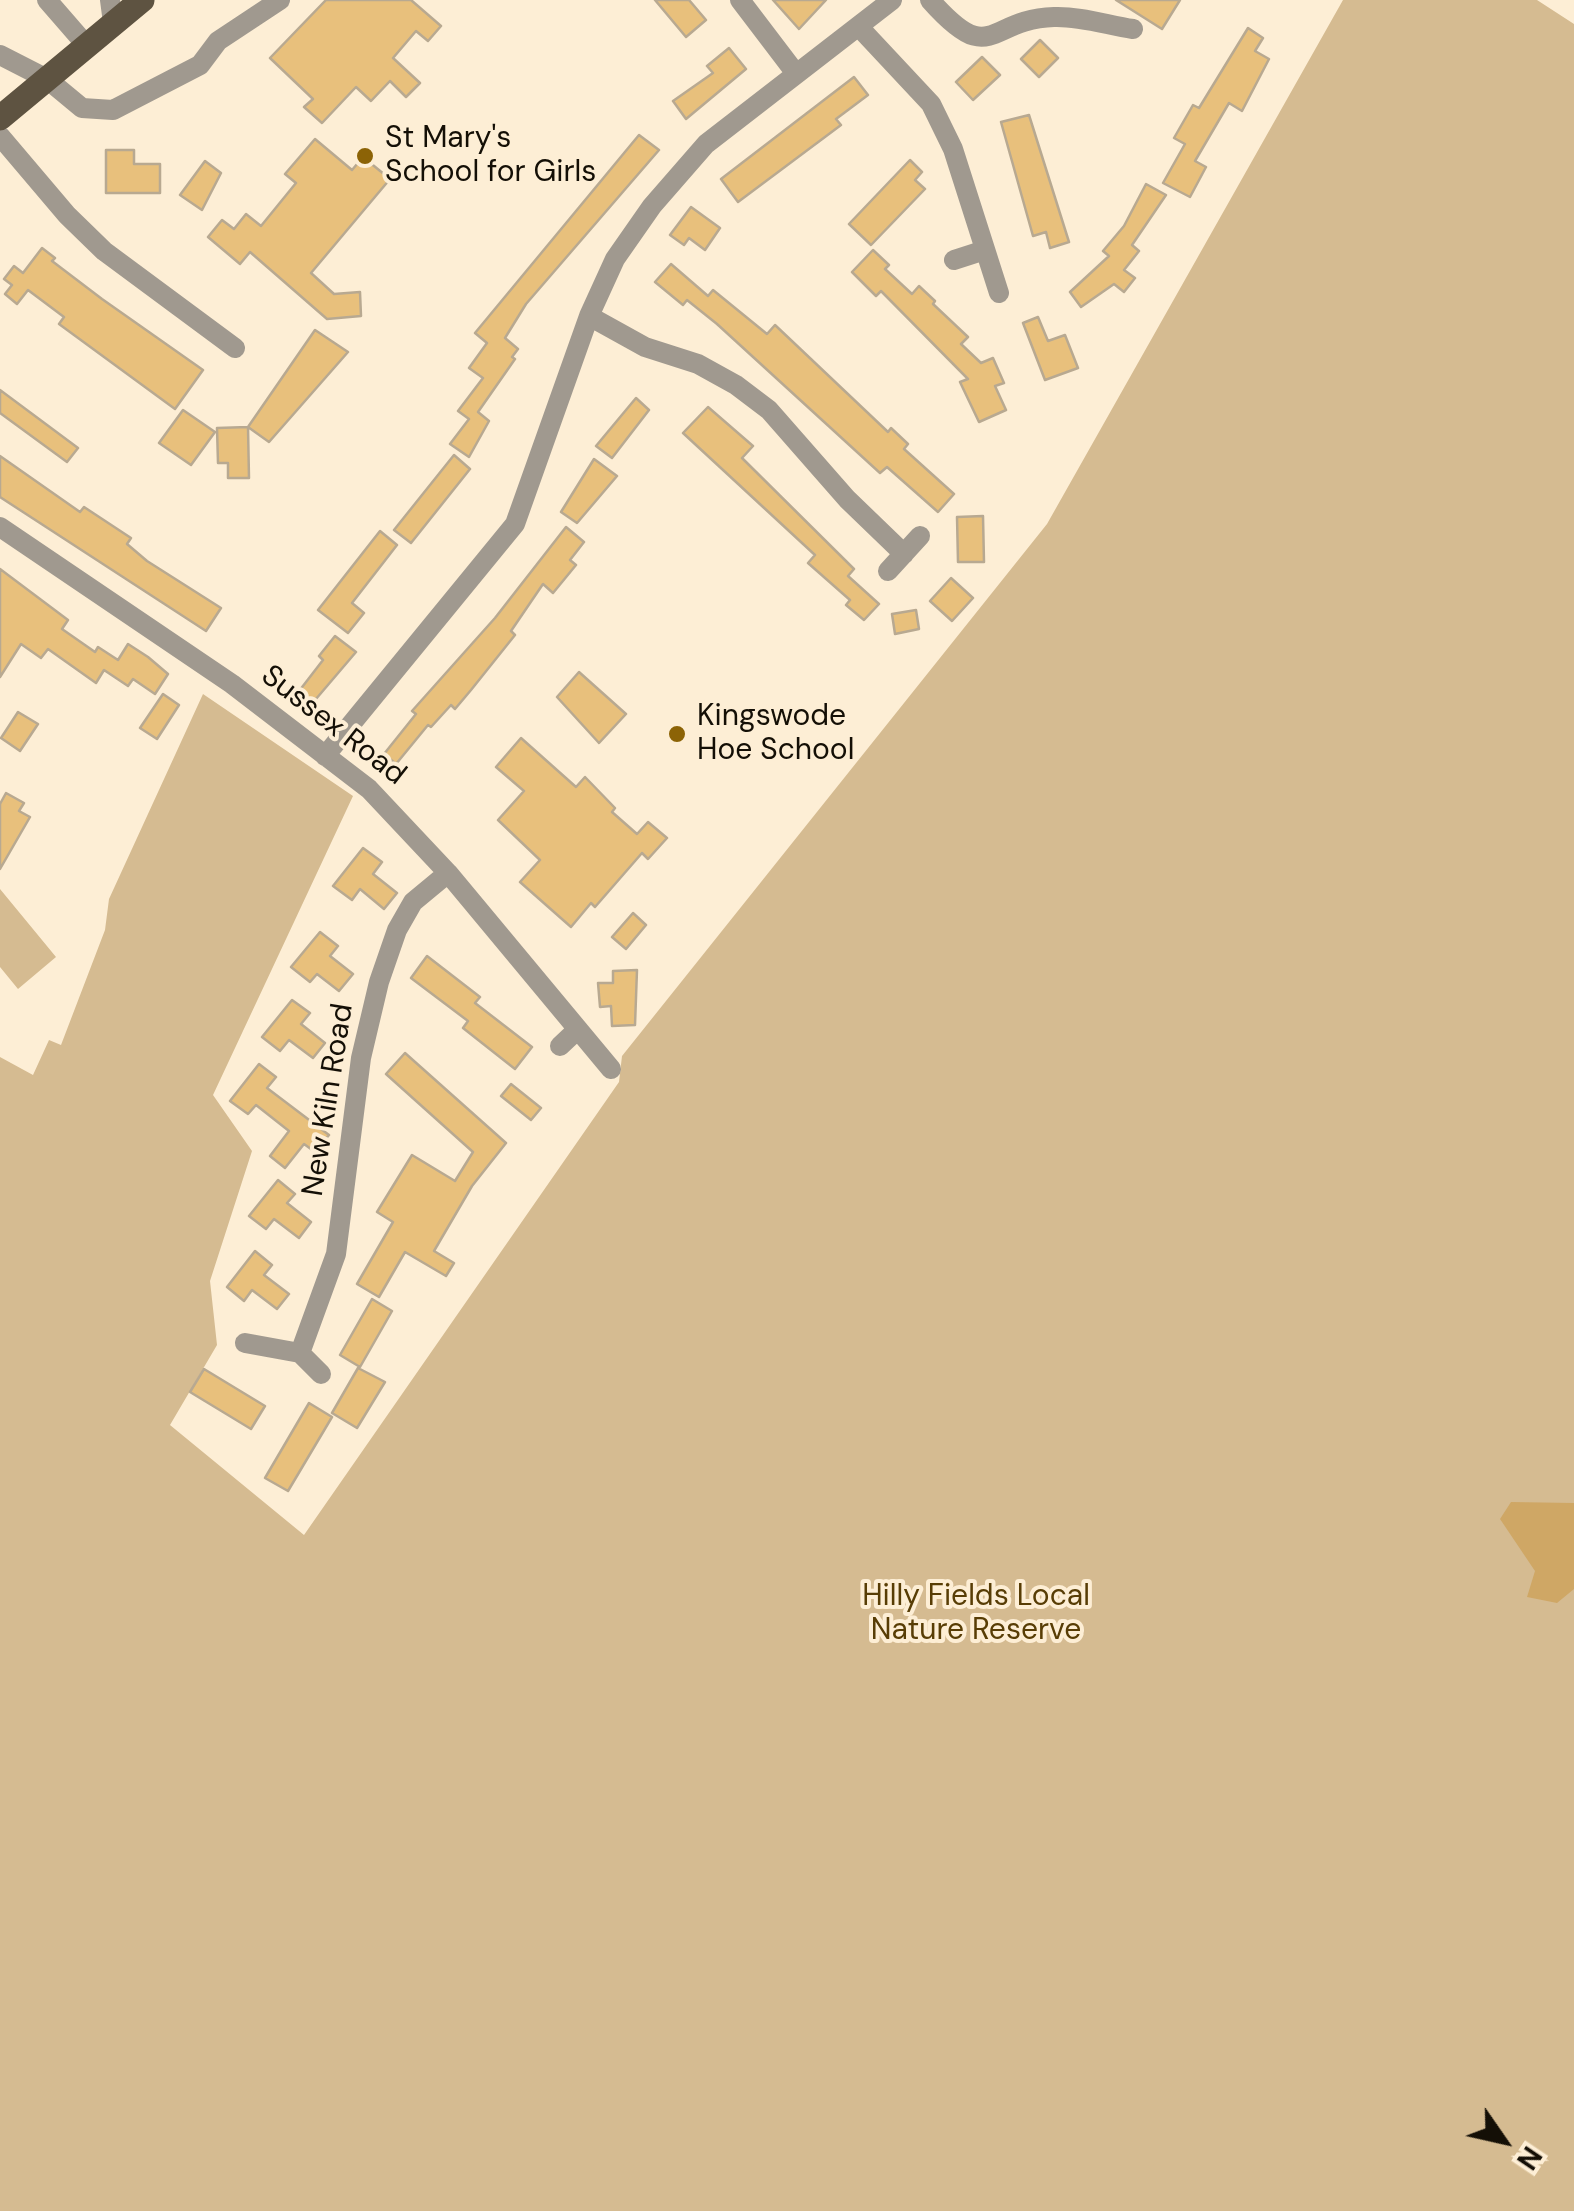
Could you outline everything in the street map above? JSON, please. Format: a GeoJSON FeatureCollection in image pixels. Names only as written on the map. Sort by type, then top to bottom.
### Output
{"type":"FeatureCollection","features":[{"type":"Feature","properties":{"kind":"main road"},"geometry":{"type":"LineString","coordinates":[[0,118],[88,46],[112,12],[142,0]]}},
{"type":"Feature","properties":{"kind":"street"},"geometry":{"type":"LineString","coordinates":[[47,0],[88,46]]}},
{"type":"Feature","properties":{"kind":"street"},"geometry":{"type":"LineString","coordinates":[[0,56],[47,79],[82,108],[113,110],[200,66],[218,41],[280,0]]}},
{"type":"Feature","properties":{"kind":"street"},"geometry":{"type":"LineString","coordinates":[[740,0],[794,71]]}},
{"type":"Feature","properties":{"kind":"street"},"geometry":{"type":"LineString","coordinates":[[325,756],[516,524],[589,316],[615,259],[678,174],[706,144],[794,71],[892,0]]}},
{"type":"Feature","properties":{"kind":"street"},"geometry":{"type":"LineString","coordinates":[[930,0],[956,30],[970,37],[991,36],[1070,9],[1132,29]]}},
{"type":"Feature","properties":{"kind":"street"},"geometry":{"type":"LineString","coordinates":[[858,27],[932,104],[954,149],[1000,292]]}},
{"type":"Feature","properties":{"kind":"street"},"geometry":{"type":"LineString","coordinates":[[0,136],[67,215],[104,251],[236,348]]}},
{"type":"Feature","properties":{"kind":"street"},"geometry":{"type":"LineString","coordinates":[[954,260],[985,250]]}},
{"type":"Feature","properties":{"kind":"street"},"geometry":{"type":"LineString","coordinates":[[589,316],[645,347],[698,364],[758,402],[904,554]]}},
{"type":"Feature","properties":{"kind":"street","name":"Sussex Road"},"geometry":{"type":"LineString","coordinates":[[0,528],[232,684],[396,813],[611,1069]]}},
{"type":"Feature","properties":{"kind":"street"},"geometry":{"type":"LineString","coordinates":[[888,571],[920,536]]}},
{"type":"Feature","properties":{"kind":"street","name":"New Kiln Road"},"geometry":{"type":"LineString","coordinates":[[300,1353],[336,1254],[362,1058],[379,982],[397,930],[413,902],[448,873]]}},
{"type":"Feature","properties":{"kind":"street"},"geometry":{"type":"LineString","coordinates":[[560,1046],[577,1030]]}},
{"type":"Feature","properties":{"kind":"street"},"geometry":{"type":"LineString","coordinates":[[245,1343],[300,1353],[322,1374]]}},
{"type":"Feature","properties":{"kind":"green space","name":"Hilly Fields Local Nature Reserve"},"geometry":{"type":"Polygon","coordinates":[[[1343,0],[1537,0],[1574,24],[1574,2211],[0,2211],[0,1057],[33,1075],[49,1040],[61,1045],[105,930],[109,899],[203,694],[353,796],[213,1095],[252,1151],[210,1281],[217,1345],[170,1425],[304,1535],[619,1082],[622,1056],[1047,524],[1343,0]]]}},
{"type":"Feature","properties":{"kind":"green space"},"geometry":{"type":"Polygon","coordinates":[[[0,889],[56,957],[18,989],[0,967],[0,889]]]}},
{"type":"Feature","properties":{"kind":"shaded area"},"geometry":{"type":"Polygon","coordinates":[[[1511,1502],[1574,1503],[1574,1589],[1557,1603],[1527,1597],[1535,1571],[1500,1519],[1511,1502]]]}},
{"type":"Feature","properties":{"kind":"building"},"geometry":{"type":"Polygon","coordinates":[[[326,0],[411,0],[441,26],[428,41],[416,31],[393,58],[420,83],[406,97],[390,81],[371,101],[356,87],[322,123],[304,107],[313,99],[270,58],[326,0]]]}},
{"type":"Feature","properties":{"kind":"building"},"geometry":{"type":"Polygon","coordinates":[[[655,0],[689,0],[706,20],[686,37],[655,0]]]}},
{"type":"Feature","properties":{"kind":"building"},"geometry":{"type":"Polygon","coordinates":[[[773,0],[826,0],[799,29],[773,0]]]}},
{"type":"Feature","properties":{"kind":"building"},"geometry":{"type":"Polygon","coordinates":[[[1116,0],[1180,0],[1162,29],[1116,0]]]}},
{"type":"Feature","properties":{"kind":"building"},"geometry":{"type":"Polygon","coordinates":[[[1248,28],[1263,38],[1255,51],[1269,59],[1242,111],[1229,103],[1195,161],[1206,167],[1190,197],[1163,183],[1185,144],[1174,138],[1193,105],[1199,108],[1248,28]]]}},
{"type":"Feature","properties":{"kind":"building"},"geometry":{"type":"Polygon","coordinates":[[[1040,40],[1058,58],[1039,77],[1021,59],[1040,40]]]}},
{"type":"Feature","properties":{"kind":"building"},"geometry":{"type":"Polygon","coordinates":[[[729,48],[746,69],[686,119],[673,101],[713,73],[707,66],[729,48]]]}},
{"type":"Feature","properties":{"kind":"building"},"geometry":{"type":"Polygon","coordinates":[[[982,57],[1000,75],[973,100],[956,82],[982,57]]]}},
{"type":"Feature","properties":{"kind":"building"},"geometry":{"type":"Polygon","coordinates":[[[854,77],[868,95],[836,119],[841,125],[738,202],[721,179],[854,77]]]}},
{"type":"Feature","properties":{"kind":"building"},"geometry":{"type":"Polygon","coordinates":[[[1029,115],[1069,242],[1050,248],[1046,232],[1033,236],[1001,122],[1029,115]]]}},
{"type":"Feature","properties":{"kind":"building"},"geometry":{"type":"Polygon","coordinates":[[[639,135],[659,150],[526,304],[505,338],[518,349],[512,357],[515,359],[478,412],[489,421],[469,457],[450,444],[469,419],[458,411],[483,378],[469,368],[487,343],[475,333],[639,135]]]}},
{"type":"Feature","properties":{"kind":"building"},"geometry":{"type":"Polygon","coordinates":[[[315,139],[352,170],[363,157],[390,179],[311,273],[334,294],[360,292],[361,316],[327,319],[250,252],[240,264],[208,237],[222,220],[234,229],[246,214],[261,226],[296,183],[285,174],[315,139]]]}},
{"type":"Feature","properties":{"kind":"building"},"geometry":{"type":"Polygon","coordinates":[[[106,150],[134,150],[134,164],[160,164],[160,193],[106,193],[106,150]]]}},
{"type":"Feature","properties":{"kind":"building"},"geometry":{"type":"Polygon","coordinates":[[[910,160],[922,172],[915,180],[925,189],[871,245],[849,224],[910,160]]]}},
{"type":"Feature","properties":{"kind":"building"},"geometry":{"type":"Polygon","coordinates":[[[205,161],[221,173],[202,210],[180,195],[205,161]]]}},
{"type":"Feature","properties":{"kind":"building"},"geometry":{"type":"Polygon","coordinates":[[[1146,184],[1166,195],[1132,245],[1139,251],[1124,270],[1135,278],[1124,292],[1114,284],[1081,307],[1070,292],[1109,256],[1103,251],[1124,226],[1146,184]]]}},
{"type":"Feature","properties":{"kind":"building"},"geometry":{"type":"Polygon","coordinates":[[[691,207],[720,228],[705,250],[689,238],[684,245],[670,235],[691,207]]]}},
{"type":"Feature","properties":{"kind":"building"},"geometry":{"type":"Polygon","coordinates":[[[42,248],[55,258],[52,261],[102,299],[203,370],[175,409],[59,324],[64,317],[28,290],[17,304],[5,294],[12,285],[4,279],[14,266],[23,273],[42,248]]]}},
{"type":"Feature","properties":{"kind":"building"},"geometry":{"type":"Polygon","coordinates":[[[873,250],[889,265],[885,269],[912,294],[919,286],[935,301],[933,304],[968,337],[961,344],[981,363],[993,358],[1004,383],[995,386],[1006,410],[979,422],[960,382],[968,379],[881,291],[876,296],[852,272],[873,250]]]}},
{"type":"Feature","properties":{"kind":"building"},"geometry":{"type":"Polygon","coordinates":[[[671,264],[708,296],[713,290],[767,334],[775,325],[888,432],[891,428],[908,444],[904,449],[954,494],[938,512],[887,467],[880,473],[717,324],[687,300],[683,305],[655,282],[671,264]]]}},
{"type":"Feature","properties":{"kind":"building"},"geometry":{"type":"Polygon","coordinates":[[[1038,317],[1048,341],[1065,335],[1078,368],[1045,380],[1023,323],[1038,317]]]}},
{"type":"Feature","properties":{"kind":"building"},"geometry":{"type":"Polygon","coordinates":[[[315,330],[348,352],[269,442],[248,427],[315,330]]]}},
{"type":"Feature","properties":{"kind":"building"},"geometry":{"type":"Polygon","coordinates":[[[0,390],[78,448],[67,462],[0,413],[0,390]]]}},
{"type":"Feature","properties":{"kind":"building"},"geometry":{"type":"Polygon","coordinates":[[[636,398],[649,410],[612,458],[596,446],[636,398]]]}},
{"type":"Feature","properties":{"kind":"building"},"geometry":{"type":"Polygon","coordinates":[[[708,407],[753,446],[742,458],[854,569],[848,576],[879,604],[864,620],[846,605],[850,600],[808,563],[815,555],[683,433],[708,407]]]}},
{"type":"Feature","properties":{"kind":"building"},"geometry":{"type":"Polygon","coordinates":[[[183,410],[215,432],[191,465],[159,443],[183,410]]]}},
{"type":"Feature","properties":{"kind":"building"},"geometry":{"type":"Polygon","coordinates":[[[248,427],[249,478],[228,478],[228,463],[218,463],[217,428],[248,427]]]}},
{"type":"Feature","properties":{"kind":"building"},"geometry":{"type":"Polygon","coordinates":[[[454,455],[470,469],[411,543],[394,530],[454,455]]]}},
{"type":"Feature","properties":{"kind":"building"},"geometry":{"type":"Polygon","coordinates":[[[0,456],[80,512],[84,507],[131,538],[127,544],[147,561],[221,608],[206,631],[0,497],[0,456]]]}},
{"type":"Feature","properties":{"kind":"building"},"geometry":{"type":"Polygon","coordinates":[[[594,459],[617,476],[577,523],[561,512],[594,459]]]}},
{"type":"Feature","properties":{"kind":"building"},"geometry":{"type":"Polygon","coordinates":[[[983,516],[984,562],[958,562],[957,517],[983,516]]]}},
{"type":"Feature","properties":{"kind":"building"},"geometry":{"type":"Polygon","coordinates":[[[566,527],[584,542],[570,560],[576,565],[553,593],[543,584],[511,631],[515,635],[471,690],[455,709],[451,705],[431,727],[428,725],[396,764],[384,754],[416,714],[412,711],[495,618],[566,527]]]}},
{"type":"Feature","properties":{"kind":"building"},"geometry":{"type":"Polygon","coordinates":[[[380,531],[397,545],[352,603],[364,613],[348,633],[318,610],[380,531]]]}},
{"type":"Feature","properties":{"kind":"building"},"geometry":{"type":"Polygon","coordinates":[[[0,569],[68,620],[62,629],[95,652],[98,647],[118,660],[128,644],[148,657],[168,674],[155,694],[133,679],[128,686],[104,670],[96,683],[48,649],[41,658],[21,644],[0,677],[0,569]]]}},
{"type":"Feature","properties":{"kind":"building"},"geometry":{"type":"Polygon","coordinates":[[[951,578],[973,598],[952,621],[930,601],[951,578]]]}},
{"type":"Feature","properties":{"kind":"building"},"geometry":{"type":"Polygon","coordinates":[[[916,610],[919,629],[895,634],[892,614],[916,610]]]}},
{"type":"Feature","properties":{"kind":"building"},"geometry":{"type":"Polygon","coordinates":[[[335,636],[356,652],[310,706],[296,695],[323,660],[319,656],[335,636]]]}},
{"type":"Feature","properties":{"kind":"building"},"geometry":{"type":"Polygon","coordinates":[[[579,672],[626,714],[599,743],[557,697],[579,672]]]}},
{"type":"Feature","properties":{"kind":"building"},"geometry":{"type":"Polygon","coordinates":[[[163,694],[179,705],[157,739],[140,728],[163,694]]]}},
{"type":"Feature","properties":{"kind":"building"},"geometry":{"type":"Polygon","coordinates":[[[18,712],[38,724],[20,751],[1,738],[18,712]]]}},
{"type":"Feature","properties":{"kind":"building"},"geometry":{"type":"Polygon","coordinates":[[[521,738],[576,787],[585,777],[615,808],[612,812],[637,834],[648,822],[667,838],[648,859],[642,853],[595,907],[591,903],[571,927],[520,882],[540,860],[498,820],[524,791],[496,767],[521,738]]]}},
{"type":"Feature","properties":{"kind":"building"},"geometry":{"type":"Polygon","coordinates":[[[6,793],[24,803],[19,811],[30,817],[0,869],[0,804],[6,793]]]}},
{"type":"Feature","properties":{"kind":"building"},"geometry":{"type":"Polygon","coordinates":[[[363,848],[382,862],[373,874],[397,893],[384,909],[360,889],[352,900],[333,886],[363,848]]]}},
{"type":"Feature","properties":{"kind":"building"},"geometry":{"type":"Polygon","coordinates":[[[633,913],[646,925],[626,949],[612,937],[633,913]]]}},
{"type":"Feature","properties":{"kind":"building"},"geometry":{"type":"Polygon","coordinates":[[[320,932],[338,946],[330,956],[353,974],[339,991],[317,974],[310,982],[291,967],[320,932]]]}},
{"type":"Feature","properties":{"kind":"building"},"geometry":{"type":"Polygon","coordinates":[[[427,956],[480,997],[475,1003],[532,1047],[515,1069],[463,1028],[468,1021],[411,978],[427,956]]]}},
{"type":"Feature","properties":{"kind":"building"},"geometry":{"type":"Polygon","coordinates":[[[637,970],[635,1025],[612,1026],[611,1006],[600,1007],[598,983],[613,983],[613,971],[637,970]]]}},
{"type":"Feature","properties":{"kind":"building"},"geometry":{"type":"Polygon","coordinates":[[[292,1000],[310,1013],[301,1024],[325,1043],[313,1058],[289,1040],[280,1051],[262,1037],[292,1000]]]}},
{"type":"Feature","properties":{"kind":"building"},"geometry":{"type":"Polygon","coordinates":[[[405,1053],[506,1143],[472,1186],[434,1251],[454,1263],[446,1276],[405,1252],[379,1297],[357,1284],[393,1222],[377,1212],[412,1155],[455,1181],[473,1152],[386,1074],[405,1053]]]}},
{"type":"Feature","properties":{"kind":"building"},"geometry":{"type":"Polygon","coordinates":[[[259,1064],[276,1077],[267,1088],[329,1135],[315,1152],[304,1144],[285,1168],[270,1156],[289,1131],[256,1105],[248,1114],[230,1101],[259,1064]]]}},
{"type":"Feature","properties":{"kind":"building"},"geometry":{"type":"Polygon","coordinates":[[[511,1084],[541,1108],[531,1120],[501,1096],[511,1084]]]}},
{"type":"Feature","properties":{"kind":"building"},"geometry":{"type":"Polygon","coordinates":[[[278,1180],[295,1194],[287,1203],[311,1222],[299,1238],[274,1219],[266,1229],[249,1216],[278,1180]]]}},
{"type":"Feature","properties":{"kind":"building"},"geometry":{"type":"Polygon","coordinates":[[[255,1251],[272,1265],[264,1275],[289,1294],[277,1309],[252,1290],[244,1301],[227,1287],[255,1251]]]}},
{"type":"Feature","properties":{"kind":"building"},"geometry":{"type":"Polygon","coordinates":[[[372,1299],[392,1311],[360,1367],[340,1355],[372,1299]]]}},
{"type":"Feature","properties":{"kind":"building"},"geometry":{"type":"Polygon","coordinates":[[[358,1368],[385,1382],[357,1428],[332,1413],[358,1368]]]}},
{"type":"Feature","properties":{"kind":"building"},"geometry":{"type":"Polygon","coordinates":[[[204,1369],[265,1406],[251,1429],[190,1392],[204,1369]]]}},
{"type":"Feature","properties":{"kind":"building"},"geometry":{"type":"Polygon","coordinates":[[[309,1403],[332,1417],[288,1491],[265,1478],[309,1403]]]}},
{"type":"Feature","properties":{"kind":"place","name":"St Mary's School for Girls"},"geometry":{"type":"Point","coordinates":[365,156]}},
{"type":"Feature","properties":{"kind":"place","name":"Kingswode Hoe School"},"geometry":{"type":"Point","coordinates":[677,734]}}]}
